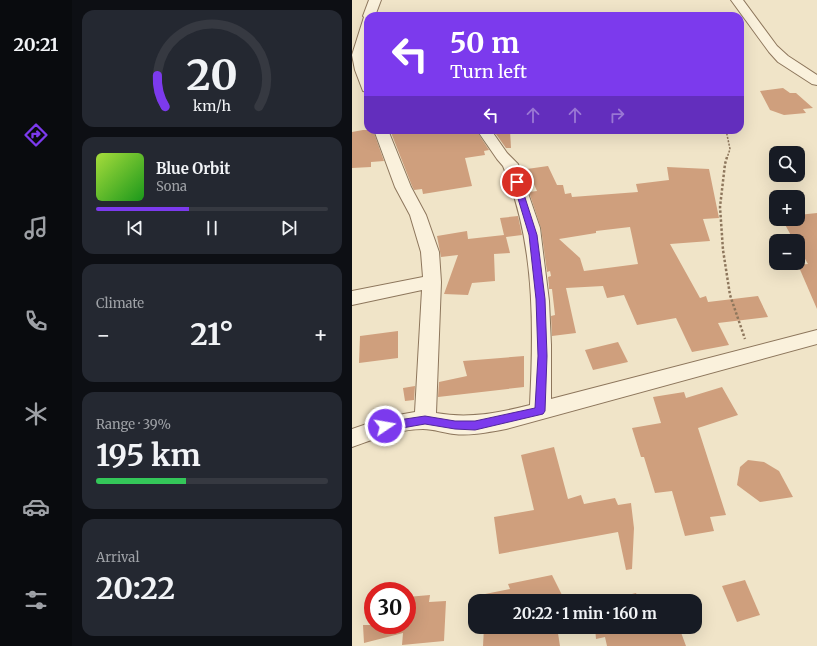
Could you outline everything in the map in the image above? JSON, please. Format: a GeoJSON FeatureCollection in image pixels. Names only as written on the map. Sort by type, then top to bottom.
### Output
{"type":"FeatureCollection","features":[{"type":"Feature","properties":{"kind":"street"},"geometry":{"type":"LineString","coordinates":[[370,12],[375,0]]}},
{"type":"Feature","properties":{"kind":"street"},"geometry":{"type":"LineString","coordinates":[[737,0],[773,49],[783,59],[817,81]]}},
{"type":"Feature","properties":{"kind":"street"},"geometry":{"type":"LineString","coordinates":[[364,38],[359,53],[364,74]]}},
{"type":"Feature","properties":{"kind":"street"},"geometry":{"type":"LineString","coordinates":[[383,134],[403,187],[418,215],[430,252],[432,282],[425,420]]}},
{"type":"Feature","properties":{"kind":"street"},"geometry":{"type":"LineString","coordinates":[[487,134],[502,156],[510,164],[533,235],[540,306],[542,356],[540,411]]}},
{"type":"Feature","properties":{"kind":"street"},"geometry":{"type":"LineString","coordinates":[[352,298],[432,282]]}},
{"type":"Feature","properties":{"kind":"street"},"geometry":{"type":"LineString","coordinates":[[352,438],[394,424],[425,420],[455,425],[475,425],[540,411],[817,337]]}},
{"type":"Feature","properties":{"kind":"path"},"geometry":{"type":"LineString","coordinates":[[727,134],[730,149],[725,164],[720,207],[723,250],[730,295],[751,355]]}},
{"type":"Feature","properties":{"kind":"building"},"geometry":{"type":"Polygon","coordinates":[[[783,88],[790,93],[796,93],[813,108],[803,109],[806,113],[784,115],[770,110],[760,91],[783,88]]]}},
{"type":"Feature","properties":{"kind":"building"},"geometry":{"type":"Polygon","coordinates":[[[364,130],[364,134],[374,134],[384,161],[371,162],[371,167],[352,168],[352,132],[364,130]]]}},
{"type":"Feature","properties":{"kind":"building"},"geometry":{"type":"Polygon","coordinates":[[[392,134],[479,134],[489,150],[484,151],[485,155],[465,158],[472,186],[423,194],[422,189],[414,190],[392,134]]]}},
{"type":"Feature","properties":{"kind":"building"},"geometry":{"type":"Polygon","coordinates":[[[496,134],[510,134],[511,148],[506,148],[496,134]]]}},
{"type":"Feature","properties":{"kind":"building"},"geometry":{"type":"Polygon","coordinates":[[[548,166],[557,185],[563,185],[565,194],[571,193],[572,197],[638,192],[636,184],[669,180],[667,167],[709,169],[719,218],[703,219],[710,241],[670,244],[700,298],[706,296],[708,302],[758,296],[768,317],[718,323],[729,345],[692,352],[676,318],[637,325],[624,295],[607,298],[603,286],[566,288],[576,333],[552,336],[551,316],[555,315],[552,289],[549,289],[548,277],[551,276],[550,271],[547,272],[541,228],[529,192],[537,191],[527,169],[548,166]],[[630,227],[596,231],[596,233],[559,239],[580,258],[584,271],[638,264],[630,227]]]}},
{"type":"Feature","properties":{"kind":"building"},"geometry":{"type":"Polygon","coordinates":[[[817,213],[817,309],[800,270],[805,270],[805,264],[808,264],[805,259],[805,234],[790,234],[786,226],[805,226],[805,214],[817,213]]]}},
{"type":"Feature","properties":{"kind":"building"},"geometry":{"type":"Polygon","coordinates":[[[518,216],[522,235],[506,237],[510,253],[494,254],[495,281],[472,283],[468,295],[444,294],[458,255],[441,257],[437,236],[467,231],[468,239],[504,235],[500,218],[518,216]]]}},
{"type":"Feature","properties":{"kind":"building"},"geometry":{"type":"Polygon","coordinates":[[[398,331],[398,358],[359,363],[360,336],[398,331]]]}},
{"type":"Feature","properties":{"kind":"building"},"geometry":{"type":"Polygon","coordinates":[[[618,342],[628,362],[593,370],[585,350],[618,342]]]}},
{"type":"Feature","properties":{"kind":"building"},"geometry":{"type":"Polygon","coordinates":[[[524,356],[524,387],[438,397],[439,382],[467,376],[463,361],[524,356]]]}},
{"type":"Feature","properties":{"kind":"building"},"geometry":{"type":"Polygon","coordinates":[[[415,386],[414,400],[405,401],[403,388],[415,386]]]}},
{"type":"Feature","properties":{"kind":"building"},"geometry":{"type":"Polygon","coordinates":[[[722,387],[738,415],[698,428],[726,515],[710,517],[714,531],[685,536],[672,491],[655,493],[644,457],[641,457],[632,428],[661,423],[653,397],[684,392],[686,398],[722,387]]]}},
{"type":"Feature","properties":{"kind":"building"},"geometry":{"type":"Polygon","coordinates":[[[554,447],[568,499],[581,495],[584,504],[615,498],[618,505],[631,503],[634,528],[632,569],[626,570],[618,532],[499,554],[494,517],[534,510],[521,455],[554,447]]]}},
{"type":"Feature","properties":{"kind":"building"},"geometry":{"type":"Polygon","coordinates":[[[748,460],[764,462],[779,471],[793,497],[760,502],[737,485],[740,467],[748,460]]]}},
{"type":"Feature","properties":{"kind":"building"},"geometry":{"type":"Polygon","coordinates":[[[552,575],[562,594],[485,594],[510,589],[508,584],[552,575]]]}},
{"type":"Feature","properties":{"kind":"building"},"geometry":{"type":"Polygon","coordinates":[[[745,580],[760,615],[737,622],[722,586],[745,580]]]}},
{"type":"Feature","properties":{"kind":"building"},"geometry":{"type":"Polygon","coordinates":[[[430,595],[429,602],[446,601],[444,641],[402,645],[403,634],[416,634],[416,596],[430,595]]]}},
{"type":"Feature","properties":{"kind":"building"},"geometry":{"type":"Polygon","coordinates":[[[363,625],[364,634],[399,634],[364,643],[363,625]]]}},
{"type":"Feature","properties":{"kind":"building"},"geometry":{"type":"Polygon","coordinates":[[[484,634],[558,634],[560,646],[483,646],[484,634]]]}},
{"type":"Feature","properties":{"kind":"building"},"geometry":{"type":"Polygon","coordinates":[[[596,634],[682,634],[686,646],[607,646],[605,637],[596,639],[596,634]]]}},
{"type":"Feature","properties":{"kind":"route"},"geometry":{"type":"LineString","coordinates":[[385,426],[425,420],[455,425],[475,425],[506,420],[540,411],[542,356],[540,299],[533,235],[517,182]]}}]}
